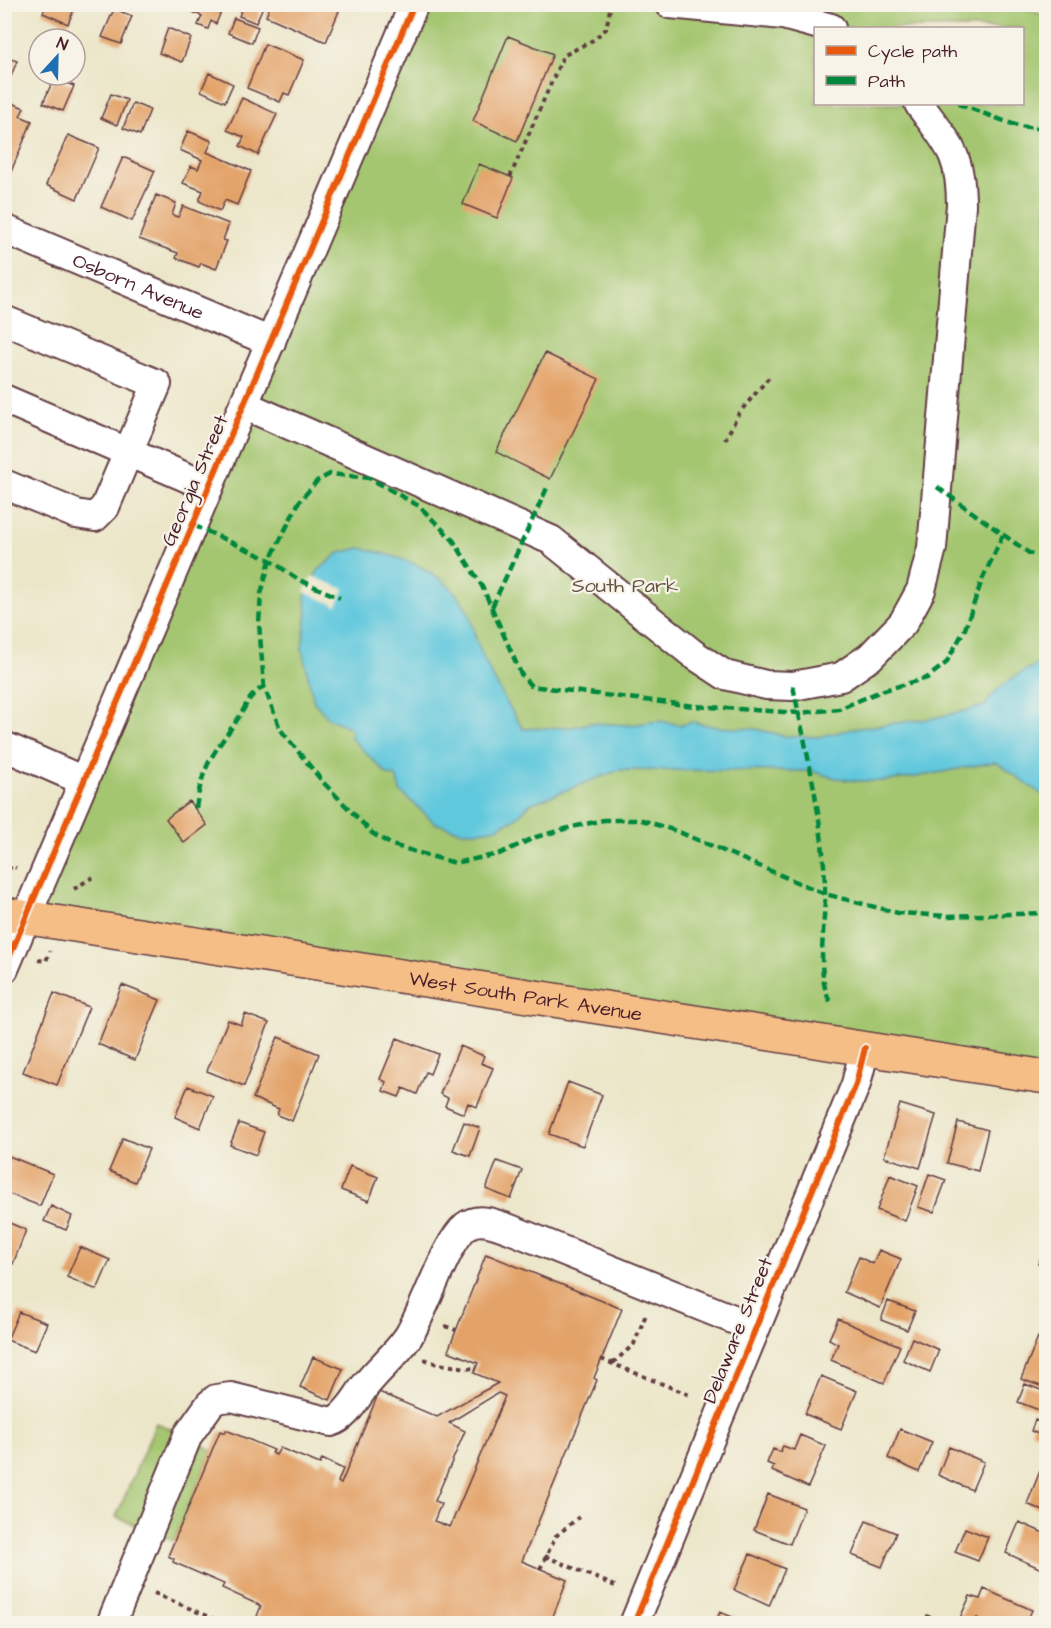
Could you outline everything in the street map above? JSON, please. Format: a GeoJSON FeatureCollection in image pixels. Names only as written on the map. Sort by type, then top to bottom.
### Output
{"type":"FeatureCollection","features":[{"type":"Feature","properties":{"kind":"main road","name":"West South Park Avenue"},"geometry":{"type":"LineString","coordinates":[[15,916],[1047,1077]]}},
{"type":"Feature","properties":{"kind":"street","name":"Georgia Street"},"geometry":{"type":"LineString","coordinates":[[4,969],[15,916],[84,781],[414,4]]}},
{"type":"Feature","properties":{"kind":"street"},"geometry":{"type":"LineString","coordinates":[[670,4],[783,15],[827,27]]}},
{"type":"Feature","properties":{"kind":"street"},"geometry":{"type":"LineString","coordinates":[[244,405],[551,540],[693,654],[724,675],[766,685],[794,686],[841,677],[870,657],[903,623],[921,590],[932,548],[961,205],[961,174],[952,149],[920,105]]}},
{"type":"Feature","properties":{"kind":"street","name":"Osborn Avenue"},"geometry":{"type":"LineString","coordinates":[[4,229],[271,342]]}},
{"type":"Feature","properties":{"kind":"street"},"geometry":{"type":"LineString","coordinates":[[4,320],[157,384],[105,507],[95,517],[76,514],[4,484]]}},
{"type":"Feature","properties":{"kind":"street"},"geometry":{"type":"LineString","coordinates":[[4,399],[209,487]]}},
{"type":"Feature","properties":{"kind":"street"},"geometry":{"type":"LineString","coordinates":[[4,746],[84,781]]}},
{"type":"Feature","properties":{"kind":"street","name":"Delaware Street"},"geometry":{"type":"LineString","coordinates":[[634,1623],[856,1084],[864,1048]]}},
{"type":"Feature","properties":{"kind":"street"},"geometry":{"type":"LineString","coordinates":[[111,1623],[188,1435],[210,1404],[224,1397],[238,1397],[331,1422],[337,1420],[375,1372],[398,1350],[414,1326],[454,1243],[464,1227],[474,1222],[484,1221],[510,1229],[755,1328]]}},
{"type":"Feature","properties":{"kind":"path"},"geometry":{"type":"LineString","coordinates":[[510,177],[562,56],[593,40],[606,29],[611,4]]}},
{"type":"Feature","properties":{"kind":"path"},"geometry":{"type":"LineString","coordinates":[[725,440],[739,413],[771,375]]}},
{"type":"Feature","properties":{"kind":"path"},"geometry":{"type":"LineString","coordinates":[[74,890],[96,875]]}},
{"type":"Feature","properties":{"kind":"path"},"geometry":{"type":"LineString","coordinates":[[613,1363],[634,1344],[658,1287]]}},
{"type":"Feature","properties":{"kind":"path"},"geometry":{"type":"LineString","coordinates":[[398,1350],[437,1364],[476,1369]]}},
{"type":"Feature","properties":{"kind":"path"},"geometry":{"type":"LineString","coordinates":[[601,1359],[692,1396]]}},
{"type":"Feature","properties":{"kind":"path"},"geometry":{"type":"LineString","coordinates":[[540,1569],[556,1536],[579,1517]]}},
{"type":"Feature","properties":{"kind":"path"},"geometry":{"type":"LineString","coordinates":[[545,1556],[615,1586]]}},
{"type":"Feature","properties":{"kind":"path"},"geometry":{"type":"LineString","coordinates":[[128,1582],[213,1621],[226,1623]]}},
{"type":"Feature","properties":{"kind":"green space","name":"South Park"},"geometry":{"type":"Polygon","coordinates":[[[1018,4],[1046,17],[1046,1080],[26,918],[413,5],[1018,4]]]}},
{"type":"Feature","properties":{"kind":"green space"},"geometry":{"type":"Polygon","coordinates":[[[156,1423],[188,1435],[212,1451],[174,1541],[116,1517],[156,1423]]]}},
{"type":"Feature","properties":{"kind":"water"},"geometry":{"type":"Polygon","coordinates":[[[360,548],[392,556],[423,568],[450,587],[469,614],[476,640],[486,663],[523,729],[572,727],[590,723],[629,725],[660,721],[681,725],[692,722],[718,727],[756,729],[784,736],[818,737],[852,729],[934,718],[985,706],[1003,685],[1020,673],[1046,661],[1046,797],[996,762],[881,781],[835,778],[812,771],[619,770],[530,804],[516,818],[497,828],[461,831],[435,823],[400,791],[396,776],[388,775],[351,738],[351,728],[328,718],[314,702],[302,648],[307,613],[305,596],[318,571],[339,553],[360,548]]]}},
{"type":"Feature","properties":{"kind":"pier"},"geometry":{"type":"Polygon","coordinates":[[[312,576],[344,589],[337,606],[304,592],[312,576]]]}},
{"type":"Feature","properties":{"kind":"building"},"geometry":{"type":"Polygon","coordinates":[[[46,4],[76,4],[68,24],[43,13],[46,4]]]}},
{"type":"Feature","properties":{"kind":"building"},"geometry":{"type":"Polygon","coordinates":[[[188,4],[224,4],[216,24],[211,21],[208,29],[198,25],[202,16],[186,9],[188,4]]]}},
{"type":"Feature","properties":{"kind":"building"},"geometry":{"type":"Polygon","coordinates":[[[244,4],[264,4],[256,23],[239,16],[244,4]]]}},
{"type":"Feature","properties":{"kind":"building"},"geometry":{"type":"Polygon","coordinates":[[[271,4],[325,4],[339,11],[326,42],[266,16],[271,4]]]}},
{"type":"Feature","properties":{"kind":"building"},"geometry":{"type":"Polygon","coordinates":[[[114,9],[132,16],[121,44],[102,37],[114,9]]]}},
{"type":"Feature","properties":{"kind":"building"},"geometry":{"type":"Polygon","coordinates":[[[234,18],[258,27],[252,43],[228,33],[234,18]]]}},
{"type":"Feature","properties":{"kind":"building"},"geometry":{"type":"Polygon","coordinates":[[[168,28],[191,38],[182,62],[159,53],[168,28]]]}},
{"type":"Feature","properties":{"kind":"building"},"geometry":{"type":"Polygon","coordinates":[[[508,36],[553,54],[517,141],[473,121],[508,36]]]}},
{"type":"Feature","properties":{"kind":"building"},"geometry":{"type":"Polygon","coordinates":[[[265,44],[304,60],[289,95],[284,93],[280,102],[247,88],[265,44]]]}},
{"type":"Feature","properties":{"kind":"building"},"geometry":{"type":"Polygon","coordinates":[[[4,57],[17,61],[6,89],[4,88],[4,57]]]}},
{"type":"Feature","properties":{"kind":"building"},"geometry":{"type":"Polygon","coordinates":[[[209,73],[233,84],[225,102],[201,91],[209,73]]]}},
{"type":"Feature","properties":{"kind":"building"},"geometry":{"type":"Polygon","coordinates":[[[50,87],[74,87],[63,111],[43,103],[50,87]]]}},
{"type":"Feature","properties":{"kind":"building"},"geometry":{"type":"Polygon","coordinates":[[[111,94],[127,100],[117,125],[101,118],[111,94]]]}},
{"type":"Feature","properties":{"kind":"building"},"geometry":{"type":"Polygon","coordinates":[[[242,98],[277,114],[258,155],[240,146],[244,137],[227,130],[242,98]]]}},
{"type":"Feature","properties":{"kind":"building"},"geometry":{"type":"Polygon","coordinates":[[[10,102],[24,108],[20,116],[32,121],[10,174],[4,172],[4,111],[10,102]]]}},
{"type":"Feature","properties":{"kind":"building"},"geometry":{"type":"Polygon","coordinates":[[[133,103],[150,110],[140,135],[123,128],[133,103]]]}},
{"type":"Feature","properties":{"kind":"building"},"geometry":{"type":"Polygon","coordinates":[[[188,131],[212,141],[207,152],[251,171],[237,205],[225,200],[220,211],[199,201],[203,191],[183,183],[191,166],[198,169],[202,160],[180,150],[188,131]]]}},
{"type":"Feature","properties":{"kind":"building"},"geometry":{"type":"Polygon","coordinates":[[[68,135],[99,148],[77,199],[46,185],[68,135]]]}},
{"type":"Feature","properties":{"kind":"building"},"geometry":{"type":"Polygon","coordinates":[[[123,157],[155,171],[132,221],[101,207],[123,157]]]}},
{"type":"Feature","properties":{"kind":"building"},"geometry":{"type":"Polygon","coordinates":[[[479,164],[513,178],[497,218],[463,204],[479,164]]]}},
{"type":"Feature","properties":{"kind":"building"},"geometry":{"type":"Polygon","coordinates":[[[156,195],[176,203],[172,215],[178,217],[183,206],[229,224],[223,240],[227,241],[216,269],[201,263],[199,267],[176,258],[178,253],[139,239],[156,195]]]}},
{"type":"Feature","properties":{"kind":"building"},"geometry":{"type":"Polygon","coordinates":[[[545,353],[599,379],[550,479],[496,452],[545,353]]]}},
{"type":"Feature","properties":{"kind":"building"},"geometry":{"type":"Polygon","coordinates":[[[189,801],[207,825],[184,843],[166,819],[189,801]]]}},
{"type":"Feature","properties":{"kind":"building"},"geometry":{"type":"Polygon","coordinates":[[[122,985],[160,1000],[135,1060],[98,1044],[122,985]]]}},
{"type":"Feature","properties":{"kind":"building"},"geometry":{"type":"Polygon","coordinates":[[[54,993],[89,1007],[57,1085],[23,1072],[54,993]]]}},
{"type":"Feature","properties":{"kind":"building"},"geometry":{"type":"Polygon","coordinates":[[[245,1014],[269,1023],[244,1086],[207,1071],[228,1020],[241,1025],[245,1014]]]}},
{"type":"Feature","properties":{"kind":"building"},"geometry":{"type":"Polygon","coordinates":[[[278,1037],[319,1054],[292,1121],[277,1115],[279,1109],[253,1098],[278,1037]]]}},
{"type":"Feature","properties":{"kind":"building"},"geometry":{"type":"Polygon","coordinates":[[[397,1038],[438,1054],[430,1074],[426,1072],[417,1094],[403,1088],[399,1097],[383,1091],[386,1082],[380,1079],[397,1038]]]}},
{"type":"Feature","properties":{"kind":"building"},"geometry":{"type":"Polygon","coordinates":[[[460,1046],[484,1056],[481,1063],[493,1068],[477,1107],[468,1103],[464,1114],[445,1106],[448,1098],[440,1094],[460,1046]]]}},
{"type":"Feature","properties":{"kind":"building"},"geometry":{"type":"Polygon","coordinates":[[[568,1082],[602,1095],[583,1146],[549,1134],[568,1082]]]}},
{"type":"Feature","properties":{"kind":"building"},"geometry":{"type":"Polygon","coordinates":[[[188,1086],[213,1096],[200,1128],[175,1117],[188,1086]]]}},
{"type":"Feature","properties":{"kind":"building"},"geometry":{"type":"Polygon","coordinates":[[[900,1104],[936,1115],[920,1168],[884,1157],[900,1104]]]}},
{"type":"Feature","properties":{"kind":"building"},"geometry":{"type":"Polygon","coordinates":[[[464,1122],[480,1128],[470,1156],[453,1150],[464,1122]]]}},
{"type":"Feature","properties":{"kind":"building"},"geometry":{"type":"Polygon","coordinates":[[[958,1122],[988,1130],[978,1171],[947,1163],[958,1122]]]}},
{"type":"Feature","properties":{"kind":"building"},"geometry":{"type":"Polygon","coordinates":[[[239,1123],[264,1132],[256,1155],[230,1145],[239,1123]]]}},
{"type":"Feature","properties":{"kind":"building"},"geometry":{"type":"Polygon","coordinates":[[[123,1138],[149,1149],[135,1182],[109,1171],[123,1138]]]}},
{"type":"Feature","properties":{"kind":"building"},"geometry":{"type":"Polygon","coordinates":[[[4,1154],[53,1174],[40,1206],[4,1192],[4,1154]]]}},
{"type":"Feature","properties":{"kind":"building"},"geometry":{"type":"Polygon","coordinates":[[[497,1161],[522,1170],[511,1199],[486,1189],[497,1161]]]}},
{"type":"Feature","properties":{"kind":"building"},"geometry":{"type":"Polygon","coordinates":[[[350,1166],[378,1177],[369,1201],[341,1190],[350,1166]]]}},
{"type":"Feature","properties":{"kind":"building"},"geometry":{"type":"Polygon","coordinates":[[[929,1174],[946,1180],[934,1212],[918,1207],[929,1174]]]}},
{"type":"Feature","properties":{"kind":"building"},"geometry":{"type":"Polygon","coordinates":[[[890,1175],[918,1186],[905,1221],[877,1210],[890,1175]]]}},
{"type":"Feature","properties":{"kind":"building"},"geometry":{"type":"Polygon","coordinates":[[[51,1206],[72,1216],[66,1230],[44,1221],[51,1206]]]}},
{"type":"Feature","properties":{"kind":"building"},"geometry":{"type":"Polygon","coordinates":[[[5,1221],[26,1230],[13,1264],[5,1260],[5,1221]]]}},
{"type":"Feature","properties":{"kind":"building"},"geometry":{"type":"Polygon","coordinates":[[[1046,1245],[1046,1266],[1038,1264],[1046,1245]]]}},
{"type":"Feature","properties":{"kind":"building"},"geometry":{"type":"Polygon","coordinates":[[[80,1247],[110,1260],[97,1290],[67,1277],[80,1247]]]}},
{"type":"Feature","properties":{"kind":"building"},"geometry":{"type":"Polygon","coordinates":[[[879,1250],[901,1259],[880,1308],[844,1292],[859,1257],[873,1264],[879,1250]]]}},
{"type":"Feature","properties":{"kind":"building"},"geometry":{"type":"Polygon","coordinates":[[[486,1254],[622,1309],[594,1378],[597,1380],[522,1561],[567,1580],[550,1624],[254,1624],[261,1606],[222,1588],[224,1584],[173,1562],[174,1559],[168,1556],[220,1431],[225,1433],[226,1430],[274,1450],[272,1453],[276,1455],[280,1448],[320,1464],[322,1459],[343,1469],[338,1482],[341,1484],[379,1392],[437,1417],[498,1383],[474,1373],[478,1363],[448,1351],[486,1254]],[[498,1393],[449,1423],[465,1431],[435,1501],[441,1504],[434,1521],[450,1527],[505,1396],[498,1393]]]}},
{"type":"Feature","properties":{"kind":"building"},"geometry":{"type":"Polygon","coordinates":[[[888,1301],[915,1311],[907,1330],[881,1320],[888,1301]]]}},
{"type":"Feature","properties":{"kind":"building"},"geometry":{"type":"Polygon","coordinates":[[[19,1312],[47,1323],[35,1351],[7,1340],[19,1312]]]}},
{"type":"Feature","properties":{"kind":"building"},"geometry":{"type":"Polygon","coordinates":[[[838,1319],[900,1346],[884,1383],[831,1360],[838,1344],[829,1339],[838,1319]]]}},
{"type":"Feature","properties":{"kind":"building"},"geometry":{"type":"Polygon","coordinates":[[[1038,1337],[1046,1341],[1046,1388],[1021,1379],[1038,1337]]]}},
{"type":"Feature","properties":{"kind":"building"},"geometry":{"type":"Polygon","coordinates":[[[912,1338],[939,1350],[930,1372],[903,1360],[912,1338]]]}},
{"type":"Feature","properties":{"kind":"building"},"geometry":{"type":"Polygon","coordinates":[[[313,1357],[343,1369],[330,1400],[300,1387],[313,1357]]]}},
{"type":"Feature","properties":{"kind":"building"},"geometry":{"type":"Polygon","coordinates":[[[821,1376],[857,1391],[841,1429],[805,1414],[821,1376]]]}},
{"type":"Feature","properties":{"kind":"building"},"geometry":{"type":"Polygon","coordinates":[[[1025,1384],[1046,1392],[1044,1412],[1018,1402],[1025,1384]]]}},
{"type":"Feature","properties":{"kind":"building"},"geometry":{"type":"Polygon","coordinates":[[[1035,1420],[1045,1424],[1046,1420],[1046,1437],[1031,1431],[1035,1420]]]}},
{"type":"Feature","properties":{"kind":"building"},"geometry":{"type":"Polygon","coordinates":[[[900,1429],[932,1442],[919,1472],[888,1458],[900,1429]]]}},
{"type":"Feature","properties":{"kind":"building"},"geometry":{"type":"Polygon","coordinates":[[[800,1435],[826,1446],[808,1487],[772,1471],[774,1466],[767,1463],[773,1449],[780,1452],[783,1446],[794,1450],[800,1435]]]}},
{"type":"Feature","properties":{"kind":"building"},"geometry":{"type":"Polygon","coordinates":[[[949,1447],[984,1462],[972,1490],[938,1475],[949,1447]]]}},
{"type":"Feature","properties":{"kind":"building"},"geometry":{"type":"Polygon","coordinates":[[[1040,1471],[1046,1473],[1046,1512],[1027,1504],[1040,1471]]]}},
{"type":"Feature","properties":{"kind":"building"},"geometry":{"type":"Polygon","coordinates":[[[768,1494],[804,1508],[790,1544],[754,1530],[768,1494]]]}},
{"type":"Feature","properties":{"kind":"building"},"geometry":{"type":"Polygon","coordinates":[[[866,1521],[896,1533],[882,1567],[852,1555],[866,1521]]]}},
{"type":"Feature","properties":{"kind":"building"},"geometry":{"type":"Polygon","coordinates":[[[1019,1522],[1046,1534],[1046,1571],[1006,1553],[1019,1522]]]}},
{"type":"Feature","properties":{"kind":"building"},"geometry":{"type":"Polygon","coordinates":[[[965,1528],[988,1537],[978,1561],[955,1552],[965,1528]]]}},
{"type":"Feature","properties":{"kind":"building"},"geometry":{"type":"Polygon","coordinates":[[[750,1554],[785,1569],[769,1606],[734,1590],[750,1554]]]}},
{"type":"Feature","properties":{"kind":"building"},"geometry":{"type":"Polygon","coordinates":[[[984,1589],[1032,1610],[1026,1624],[988,1624],[977,1618],[972,1624],[960,1618],[970,1596],[980,1599],[984,1589]]]}},
{"type":"Feature","properties":{"kind":"building"},"geometry":{"type":"Polygon","coordinates":[[[720,1612],[747,1623],[747,1624],[715,1624],[720,1612]]]}},
{"type":"Feature","properties":{"kind":"building"},"geometry":{"type":"Polygon","coordinates":[[[927,1615],[947,1623],[947,1624],[924,1624],[927,1615]]]}},
{"type":"Feature","properties":{"kind":"marked path"},"geometry":{"type":"LineString","coordinates":[[961,105],[1018,126],[1046,129]]}},
{"type":"Feature","properties":{"kind":"marked path"},"geometry":{"type":"LineString","coordinates":[[1003,535],[982,580],[965,629],[946,663],[927,678],[881,691],[839,709],[799,713],[694,706],[531,686],[521,674],[482,586],[453,540],[419,506],[369,478],[330,474],[317,481],[299,502],[270,560],[261,594],[259,623],[264,686],[280,729],[322,781],[372,833],[392,845],[455,863],[499,854],[536,837],[572,827],[604,820],[642,820],[679,832],[825,894],[898,913],[948,916],[1046,913]]}},
{"type":"Feature","properties":{"kind":"marked path"},"geometry":{"type":"LineString","coordinates":[[937,487],[1029,553],[1046,558]]}},
{"type":"Feature","properties":{"kind":"marked path"},"geometry":{"type":"LineString","coordinates":[[492,607],[547,488]]}},
{"type":"Feature","properties":{"kind":"marked path"},"geometry":{"type":"LineString","coordinates":[[193,525],[270,560],[299,580],[340,598]]}},
{"type":"Feature","properties":{"kind":"marked path"},"geometry":{"type":"LineString","coordinates":[[196,808],[202,779],[216,750],[249,700],[264,686]]}},
{"type":"Feature","properties":{"kind":"marked path"},"geometry":{"type":"LineString","coordinates":[[793,686],[822,843],[825,895],[822,967],[827,994],[832,1004]]}},
{"type":"Feature","properties":{"kind":"cycle path"},"geometry":{"type":"LineString","coordinates":[[4,969],[414,4]]}},
{"type":"Feature","properties":{"kind":"cycle path"},"geometry":{"type":"LineString","coordinates":[[634,1624],[856,1084],[865,1048]]}}]}
